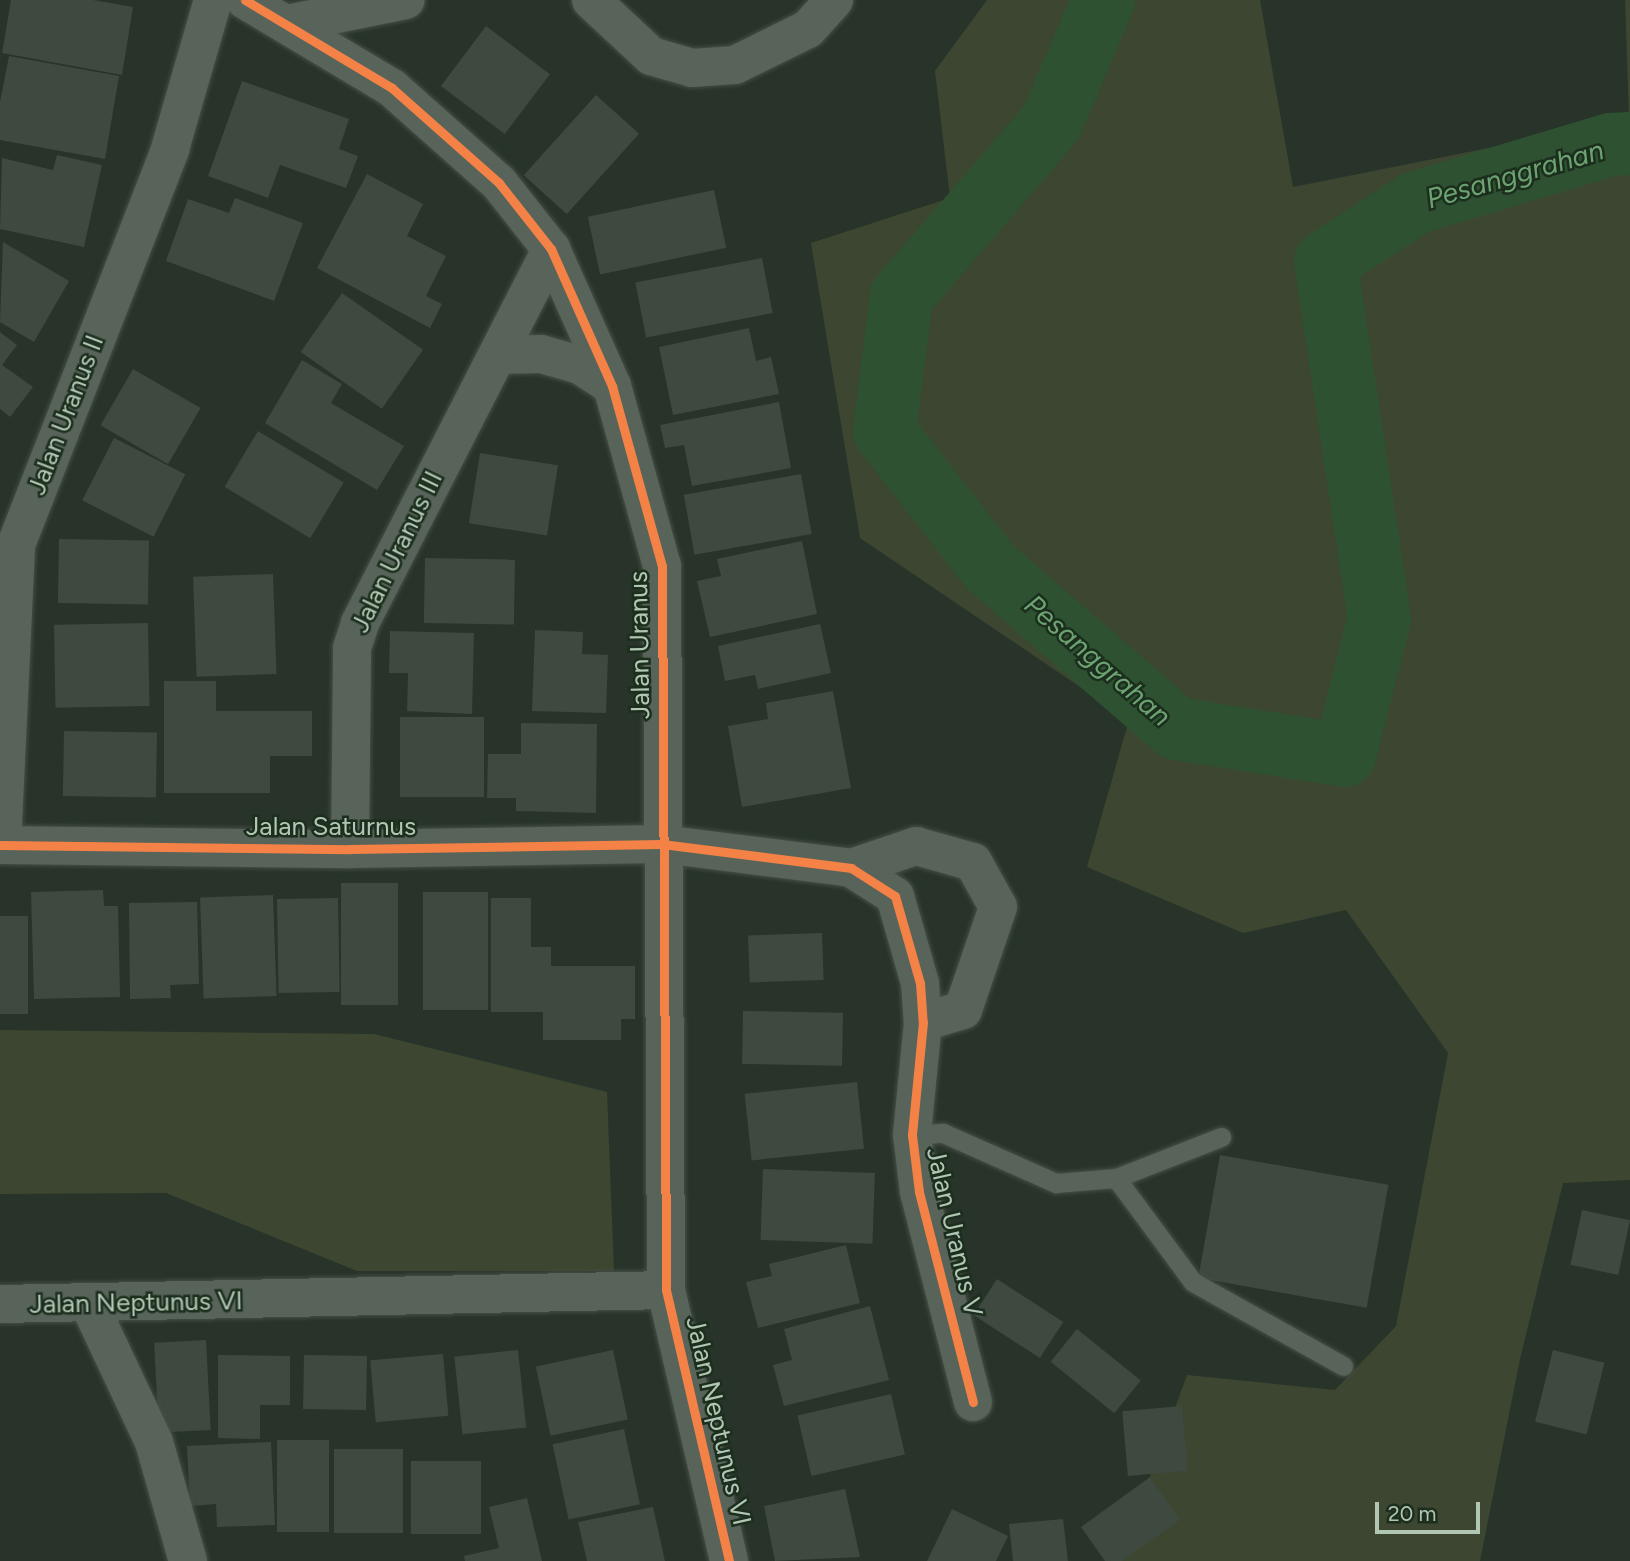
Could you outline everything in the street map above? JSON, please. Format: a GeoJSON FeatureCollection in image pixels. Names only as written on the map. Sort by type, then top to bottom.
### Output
{"type":"FeatureCollection","features":[{"type":"Feature","properties":{"kind":"street","name":"Jalan Uranus II"},"geometry":{"type":"LineString","coordinates":[[1,845],[16,545],[170,149],[213,0]]}},
{"type":"Feature","properties":{"kind":"street","name":"Jalan Uranus"},"geometry":{"type":"LineString","coordinates":[[245,0],[392,88],[499,183],[551,249],[612,386],[662,566],[666,1290]]}},
{"type":"Feature","properties":{"kind":"street"},"geometry":{"type":"LineString","coordinates":[[287,24],[406,0]]}},
{"type":"Feature","properties":{"kind":"street"},"geometry":{"type":"LineString","coordinates":[[591,0],[651,56],[692,68],[736,65],[808,29],[834,0]]}},
{"type":"Feature","properties":{"kind":"street","name":"Jalan Uranus III"},"geometry":{"type":"LineString","coordinates":[[350,849],[352,648],[360,623],[551,249]]}},
{"type":"Feature","properties":{"kind":"street"},"geometry":{"type":"LineString","coordinates":[[498,355],[541,354],[580,365],[612,386]]}},
{"type":"Feature","properties":{"kind":"street","name":"Jalan Saturnus"},"geometry":{"type":"LineString","coordinates":[[1,845],[350,849],[662,844]]}},
{"type":"Feature","properties":{"kind":"street","name":"Jalan Uranus V"},"geometry":{"type":"LineString","coordinates":[[662,844],[851,868],[895,896],[920,984],[923,1022],[912,1135],[919,1192],[973,1402]]}},
{"type":"Feature","properties":{"kind":"street"},"geometry":{"type":"LineString","coordinates":[[851,868],[916,846],[973,862],[998,907],[963,1010],[923,1022]]}},
{"type":"Feature","properties":{"kind":"street","name":"Jalan Neptunus VI"},"geometry":{"type":"LineString","coordinates":[[0,1304],[90,1306],[666,1290],[729,1561]]}},
{"type":"Feature","properties":{"kind":"street"},"geometry":{"type":"LineString","coordinates":[[90,1306],[154,1442],[188,1561]]}},
{"type":"Feature","properties":{"kind":"lane"},"geometry":{"type":"LineString","coordinates":[[912,1135],[943,1133],[1056,1183],[1116,1178],[1221,1137]]}},
{"type":"Feature","properties":{"kind":"lane"},"geometry":{"type":"LineString","coordinates":[[1116,1178],[1193,1282],[1343,1366]]}},
{"type":"Feature","properties":{"kind":"green space"},"geometry":{"type":"Polygon","coordinates":[[[987,0],[1260,0],[1293,187],[1629,120],[1625,0],[1630,0],[1630,1180],[1563,1183],[1520,1359],[1480,1561],[1119,1561],[1187,1375],[1335,1390],[1396,1326],[1448,1053],[1346,910],[1243,933],[1087,867],[1129,720],[860,538],[811,243],[950,198],[935,71],[987,0]]]}},
{"type":"Feature","properties":{"kind":"green space"},"geometry":{"type":"Polygon","coordinates":[[[0,1030],[374,1034],[607,1092],[614,1271],[357,1271],[166,1193],[0,1194],[0,1030]]]}},
{"type":"Feature","properties":{"kind":"building"},"geometry":{"type":"Polygon","coordinates":[[[11,0],[93,0],[133,7],[122,75],[2,53],[11,0]]]}},
{"type":"Feature","properties":{"kind":"building"},"geometry":{"type":"Polygon","coordinates":[[[486,26],[550,74],[505,134],[441,86],[486,26]]]}},
{"type":"Feature","properties":{"kind":"building"},"geometry":{"type":"Polygon","coordinates":[[[9,56],[119,76],[105,159],[0,140],[0,102],[9,56]]]}},
{"type":"Feature","properties":{"kind":"building"},"geometry":{"type":"Polygon","coordinates":[[[242,81],[349,119],[339,149],[358,156],[346,188],[280,165],[268,198],[208,176],[242,81]]]}},
{"type":"Feature","properties":{"kind":"building"},"geometry":{"type":"Polygon","coordinates":[[[596,95],[639,134],[567,214],[524,175],[596,95]]]}},
{"type":"Feature","properties":{"kind":"building"},"geometry":{"type":"Polygon","coordinates":[[[57,155],[102,165],[84,247],[0,229],[2,158],[53,170],[57,155]]]}},
{"type":"Feature","properties":{"kind":"building"},"geometry":{"type":"Polygon","coordinates":[[[367,174],[423,204],[407,236],[446,256],[426,296],[442,304],[430,328],[317,268],[367,174]]]}},
{"type":"Feature","properties":{"kind":"building"},"geometry":{"type":"Polygon","coordinates":[[[714,190],[726,248],[600,275],[588,217],[714,190]]]}},
{"type":"Feature","properties":{"kind":"building"},"geometry":{"type":"Polygon","coordinates":[[[235,198],[303,223],[274,301],[166,261],[188,199],[229,213],[235,198]]]}},
{"type":"Feature","properties":{"kind":"building"},"geometry":{"type":"Polygon","coordinates":[[[3,242],[69,281],[34,342],[0,322],[3,242]]]}},
{"type":"Feature","properties":{"kind":"building"},"geometry":{"type":"Polygon","coordinates":[[[762,258],[773,313],[646,338],[635,283],[762,258]]]}},
{"type":"Feature","properties":{"kind":"building"},"geometry":{"type":"Polygon","coordinates":[[[342,293],[423,350],[382,409],[301,352],[342,293]]]}},
{"type":"Feature","properties":{"kind":"building"},"geometry":{"type":"Polygon","coordinates":[[[749,328],[756,361],[771,357],[779,394],[673,415],[659,347],[749,328]]]}},
{"type":"Feature","properties":{"kind":"building"},"geometry":{"type":"Polygon","coordinates":[[[0,332],[17,345],[2,365],[33,387],[10,417],[0,409],[0,332]]]}},
{"type":"Feature","properties":{"kind":"building"},"geometry":{"type":"Polygon","coordinates":[[[302,360],[342,384],[331,403],[404,446],[377,490],[265,423],[302,360]]]}},
{"type":"Feature","properties":{"kind":"building"},"geometry":{"type":"Polygon","coordinates":[[[133,369],[201,408],[168,464],[100,425],[133,369]]]}},
{"type":"Feature","properties":{"kind":"building"},"geometry":{"type":"Polygon","coordinates":[[[779,402],[791,468],[692,486],[684,445],[665,448],[660,425],[779,402]]]}},
{"type":"Feature","properties":{"kind":"building"},"geometry":{"type":"Polygon","coordinates":[[[258,431],[344,483],[310,538],[225,487],[258,431]]]}},
{"type":"Feature","properties":{"kind":"building"},"geometry":{"type":"Polygon","coordinates":[[[114,438],[185,474],[154,537],[82,500],[114,438]]]}},
{"type":"Feature","properties":{"kind":"building"},"geometry":{"type":"Polygon","coordinates":[[[480,453],[558,465],[547,535],[469,523],[480,453]]]}},
{"type":"Feature","properties":{"kind":"building"},"geometry":{"type":"Polygon","coordinates":[[[801,474],[812,534],[694,555],[684,495],[801,474]]]}},
{"type":"Feature","properties":{"kind":"building"},"geometry":{"type":"Polygon","coordinates":[[[59,539],[149,541],[148,605],[58,603],[59,539]]]}},
{"type":"Feature","properties":{"kind":"building"},"geometry":{"type":"Polygon","coordinates":[[[802,541],[817,614],[710,637],[697,581],[721,576],[717,559],[802,541]]]}},
{"type":"Feature","properties":{"kind":"building"},"geometry":{"type":"Polygon","coordinates":[[[425,558],[515,560],[514,625],[424,623],[425,558]]]}},
{"type":"Feature","properties":{"kind":"building"},"geometry":{"type":"Polygon","coordinates":[[[273,574],[276,674],[197,677],[193,577],[273,574]]]}},
{"type":"Feature","properties":{"kind":"building"},"geometry":{"type":"Polygon","coordinates":[[[148,623],[149,706],[55,708],[54,625],[148,623]]]}},
{"type":"Feature","properties":{"kind":"building"},"geometry":{"type":"Polygon","coordinates":[[[820,624],[831,673],[758,689],[755,675],[725,681],[718,646],[820,624]]]}},
{"type":"Feature","properties":{"kind":"building"},"geometry":{"type":"Polygon","coordinates":[[[535,630],[583,632],[582,654],[608,655],[606,713],[532,711],[535,630]]]}},
{"type":"Feature","properties":{"kind":"building"},"geometry":{"type":"Polygon","coordinates":[[[390,631],[474,633],[472,714],[407,711],[408,673],[389,673],[390,631]]]}},
{"type":"Feature","properties":{"kind":"building"},"geometry":{"type":"Polygon","coordinates":[[[164,681],[216,681],[216,711],[312,711],[312,756],[270,756],[270,793],[164,793],[164,681]]]}},
{"type":"Feature","properties":{"kind":"building"},"geometry":{"type":"Polygon","coordinates":[[[833,691],[851,788],[742,807],[728,726],[768,719],[766,703],[833,691]]]}},
{"type":"Feature","properties":{"kind":"building"},"geometry":{"type":"Polygon","coordinates":[[[400,717],[484,717],[484,797],[400,797],[400,717]]]}},
{"type":"Feature","properties":{"kind":"building"},"geometry":{"type":"Polygon","coordinates":[[[521,723],[597,724],[596,813],[516,811],[516,798],[487,798],[488,754],[521,754],[521,723]]]}},
{"type":"Feature","properties":{"kind":"building"},"geometry":{"type":"Polygon","coordinates":[[[64,731],[157,733],[156,798],[63,796],[64,731]]]}},
{"type":"Feature","properties":{"kind":"building"},"geometry":{"type":"Polygon","coordinates":[[[341,883],[398,883],[398,1005],[341,1005],[341,883]]]}},
{"type":"Feature","properties":{"kind":"building"},"geometry":{"type":"Polygon","coordinates":[[[103,890],[104,906],[118,906],[120,997],[34,999],[31,892],[103,890]]]}},
{"type":"Feature","properties":{"kind":"building"},"geometry":{"type":"Polygon","coordinates":[[[423,892],[488,892],[488,1010],[423,1010],[423,892]]]}},
{"type":"Feature","properties":{"kind":"building"},"geometry":{"type":"Polygon","coordinates":[[[273,895],[277,996],[204,998],[200,898],[273,895]]]}},
{"type":"Feature","properties":{"kind":"building"},"geometry":{"type":"Polygon","coordinates":[[[338,898],[340,992],[279,993],[277,899],[338,898]]]}},
{"type":"Feature","properties":{"kind":"building"},"geometry":{"type":"Polygon","coordinates":[[[491,898],[531,898],[531,947],[551,947],[551,966],[635,966],[635,1019],[621,1019],[621,1040],[543,1040],[543,1012],[491,1012],[491,898]]]}},
{"type":"Feature","properties":{"kind":"building"},"geometry":{"type":"Polygon","coordinates":[[[197,902],[199,984],[170,985],[171,998],[130,999],[129,903],[197,902]]]}},
{"type":"Feature","properties":{"kind":"building"},"geometry":{"type":"Polygon","coordinates":[[[0,916],[28,916],[28,1014],[0,1014],[0,916]]]}},
{"type":"Feature","properties":{"kind":"building"},"geometry":{"type":"Polygon","coordinates":[[[822,933],[824,980],[750,983],[748,936],[822,933]]]}},
{"type":"Feature","properties":{"kind":"building"},"geometry":{"type":"Polygon","coordinates":[[[743,1011],[843,1013],[842,1066],[742,1064],[743,1011]]]}},
{"type":"Feature","properties":{"kind":"building"},"geometry":{"type":"Polygon","coordinates":[[[857,1082],[864,1149],[752,1160],[745,1094],[857,1082]]]}},
{"type":"Feature","properties":{"kind":"building"},"geometry":{"type":"Polygon","coordinates":[[[1220,1155],[1388,1185],[1367,1308],[1198,1278],[1220,1155]]]}},
{"type":"Feature","properties":{"kind":"building"},"geometry":{"type":"Polygon","coordinates":[[[763,1169],[875,1173],[872,1244],[761,1240],[763,1169]]]}},
{"type":"Feature","properties":{"kind":"building"},"geometry":{"type":"Polygon","coordinates":[[[1582,1210],[1630,1220],[1618,1275],[1570,1265],[1582,1210]]]}},
{"type":"Feature","properties":{"kind":"building"},"geometry":{"type":"Polygon","coordinates":[[[846,1245],[860,1303],[758,1328],[746,1282],[772,1276],[769,1264],[846,1245]]]}},
{"type":"Feature","properties":{"kind":"building"},"geometry":{"type":"Polygon","coordinates":[[[997,1279],[1063,1322],[1040,1358],[974,1315],[997,1279]]]}},
{"type":"Feature","properties":{"kind":"building"},"geometry":{"type":"Polygon","coordinates":[[[870,1306],[889,1380],[784,1406],[773,1365],[792,1360],[784,1329],[870,1306]]]}},
{"type":"Feature","properties":{"kind":"building"},"geometry":{"type":"Polygon","coordinates":[[[1077,1329],[1141,1381],[1114,1413],[1051,1362],[1077,1329]]]}},
{"type":"Feature","properties":{"kind":"building"},"geometry":{"type":"Polygon","coordinates":[[[206,1340],[211,1430],[159,1433],[154,1343],[206,1340]]]}},
{"type":"Feature","properties":{"kind":"building"},"geometry":{"type":"Polygon","coordinates":[[[518,1350],[526,1428],[463,1434],[454,1357],[518,1350]]]}},
{"type":"Feature","properties":{"kind":"building"},"geometry":{"type":"Polygon","coordinates":[[[613,1350],[628,1419],[550,1436],[536,1366],[613,1350]]]}},
{"type":"Feature","properties":{"kind":"building"},"geometry":{"type":"Polygon","coordinates":[[[1553,1350],[1604,1363],[1587,1435],[1535,1422],[1553,1350]]]}},
{"type":"Feature","properties":{"kind":"building"},"geometry":{"type":"Polygon","coordinates":[[[443,1354],[448,1416],[376,1422],[370,1360],[443,1354]]]}},
{"type":"Feature","properties":{"kind":"building"},"geometry":{"type":"Polygon","coordinates":[[[218,1355],[290,1356],[290,1405],[260,1405],[260,1439],[218,1438],[218,1355]]]}},
{"type":"Feature","properties":{"kind":"building"},"geometry":{"type":"Polygon","coordinates":[[[304,1355],[367,1356],[366,1410],[303,1409],[304,1355]]]}},
{"type":"Feature","properties":{"kind":"building"},"geometry":{"type":"Polygon","coordinates":[[[891,1394],[905,1454],[811,1476],[797,1416],[891,1394]]]}},
{"type":"Feature","properties":{"kind":"building"},"geometry":{"type":"Polygon","coordinates":[[[1182,1406],[1188,1471],[1128,1476],[1122,1411],[1182,1406]]]}},
{"type":"Feature","properties":{"kind":"building"},"geometry":{"type":"Polygon","coordinates":[[[624,1429],[640,1504],[569,1519],[553,1444],[624,1429]]]}},
{"type":"Feature","properties":{"kind":"building"},"geometry":{"type":"Polygon","coordinates":[[[277,1440],[329,1440],[329,1532],[277,1532],[277,1440]]]}},
{"type":"Feature","properties":{"kind":"building"},"geometry":{"type":"Polygon","coordinates":[[[271,1442],[275,1525],[217,1527],[216,1504],[190,1506],[187,1446],[271,1442]]]}},
{"type":"Feature","properties":{"kind":"building"},"geometry":{"type":"Polygon","coordinates":[[[334,1449],[403,1449],[403,1533],[334,1533],[334,1449]]]}},
{"type":"Feature","properties":{"kind":"building"},"geometry":{"type":"Polygon","coordinates":[[[411,1461],[481,1461],[481,1534],[411,1534],[411,1461]]]}},
{"type":"Feature","properties":{"kind":"building"},"geometry":{"type":"Polygon","coordinates":[[[1150,1477],[1180,1520],[1122,1561],[1105,1561],[1081,1527],[1150,1477]]]}},
{"type":"Feature","properties":{"kind":"building"},"geometry":{"type":"Polygon","coordinates":[[[845,1489],[860,1557],[775,1561],[764,1506],[845,1489]]]}},
{"type":"Feature","properties":{"kind":"building"},"geometry":{"type":"Polygon","coordinates":[[[527,1498],[542,1561],[465,1561],[464,1556],[499,1548],[489,1507],[527,1498]]]}},
{"type":"Feature","properties":{"kind":"building"},"geometry":{"type":"Polygon","coordinates":[[[653,1507],[665,1561],[587,1561],[578,1522],[653,1507]]]}},
{"type":"Feature","properties":{"kind":"building"},"geometry":{"type":"Polygon","coordinates":[[[952,1509],[1008,1536],[996,1561],[927,1561],[952,1509]]]}},
{"type":"Feature","properties":{"kind":"building"},"geometry":{"type":"Polygon","coordinates":[[[1063,1519],[1068,1561],[1013,1561],[1009,1524],[1063,1519]]]}},
{"type":"Feature","properties":{"kind":"waterway","name":"Pesanggrahan"},"geometry":{"type":"LineString","coordinates":[[1103,0],[1051,122],[901,296],[884,431],[989,566],[1176,728],[1344,755],[1379,618],[1325,261],[1416,202],[1610,144],[1630,143]]}},
{"type":"Feature","properties":{"kind":"cycle path"},"geometry":{"type":"LineString","coordinates":[[245,0],[392,88],[499,183],[551,249],[612,386],[662,566],[666,1290],[729,1561]]}},
{"type":"Feature","properties":{"kind":"cycle path"},"geometry":{"type":"LineString","coordinates":[[0,845],[350,849],[662,844],[851,868],[895,896],[920,983],[923,1022],[912,1135],[919,1192],[973,1402]]}}]}
